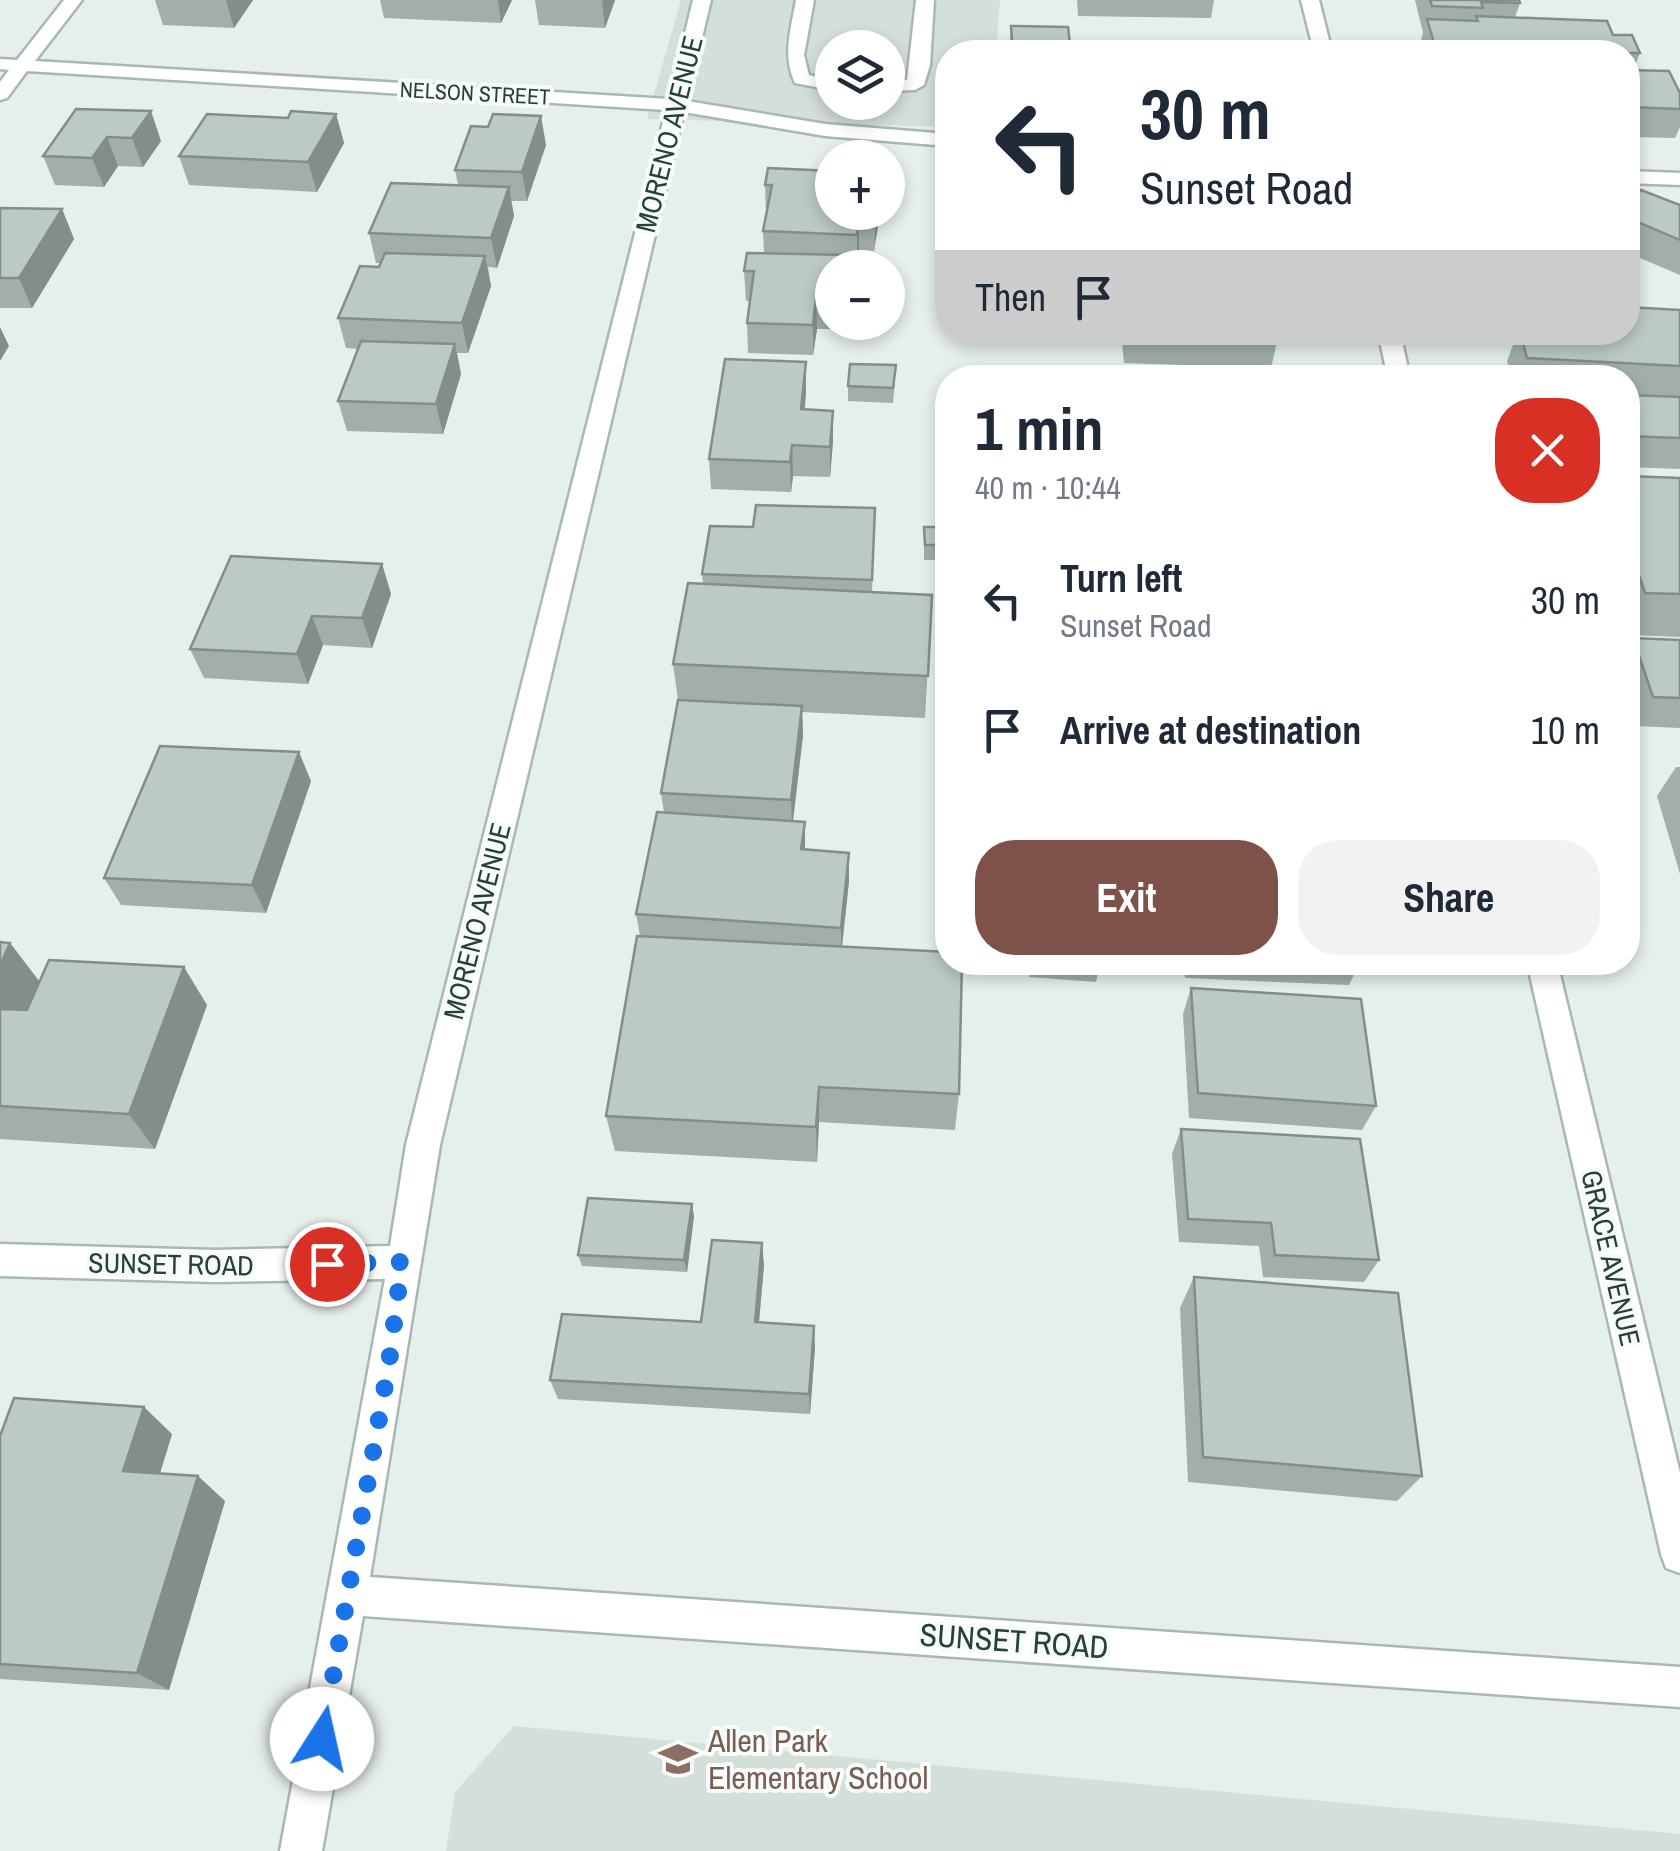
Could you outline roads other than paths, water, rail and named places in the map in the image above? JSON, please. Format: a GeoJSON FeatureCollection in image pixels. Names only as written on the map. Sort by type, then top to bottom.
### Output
{"type":"FeatureCollection","features":[{"type":"Feature","properties":{"kind":"street"},"geometry":{"type":"LineString","coordinates":[[0,94],[73,0]]}},
{"type":"Feature","properties":{"kind":"street","name":"MORENO AVENUE"},"geometry":{"type":"LineString","coordinates":[[301,1851],[389,1363],[423,1144],[702,0]]}},
{"type":"Feature","properties":{"kind":"street"},"geometry":{"type":"LineString","coordinates":[[805,0],[795,55],[801,80],[815,82]]}},
{"type":"Feature","properties":{"kind":"street"},"geometry":{"type":"LineString","coordinates":[[905,85],[915,85],[922,65],[926,0]]}},
{"type":"Feature","properties":{"kind":"street"},"geometry":{"type":"LineString","coordinates":[[1310,0],[1320,40]]}},
{"type":"Feature","properties":{"kind":"street","name":"NELSON STREET"},"geometry":{"type":"LineString","coordinates":[[0,64],[676,105],[825,130],[935,139]]}},
{"type":"Feature","properties":{"kind":"street"},"geometry":{"type":"LineString","coordinates":[[1640,178],[1680,179]]}},
{"type":"Feature","properties":{"kind":"street","name":"GRACE AVENUE"},"geometry":{"type":"LineString","coordinates":[[1545,975],[1680,1554]]}},
{"type":"Feature","properties":{"kind":"street","name":"SUNSET ROAD"},"geometry":{"type":"LineString","coordinates":[[0,1260],[215,1266],[402,1262]]}},
{"type":"Feature","properties":{"kind":"street","name":"SUNSET ROAD"},"geometry":{"type":"LineString","coordinates":[[348,1595],[1680,1688]]}},
{"type":"Feature","properties":{"kind":"place","name":"Allen Park Elementary School"},"geometry":{"type":"Point","coordinates":[678,1759]}}]}
